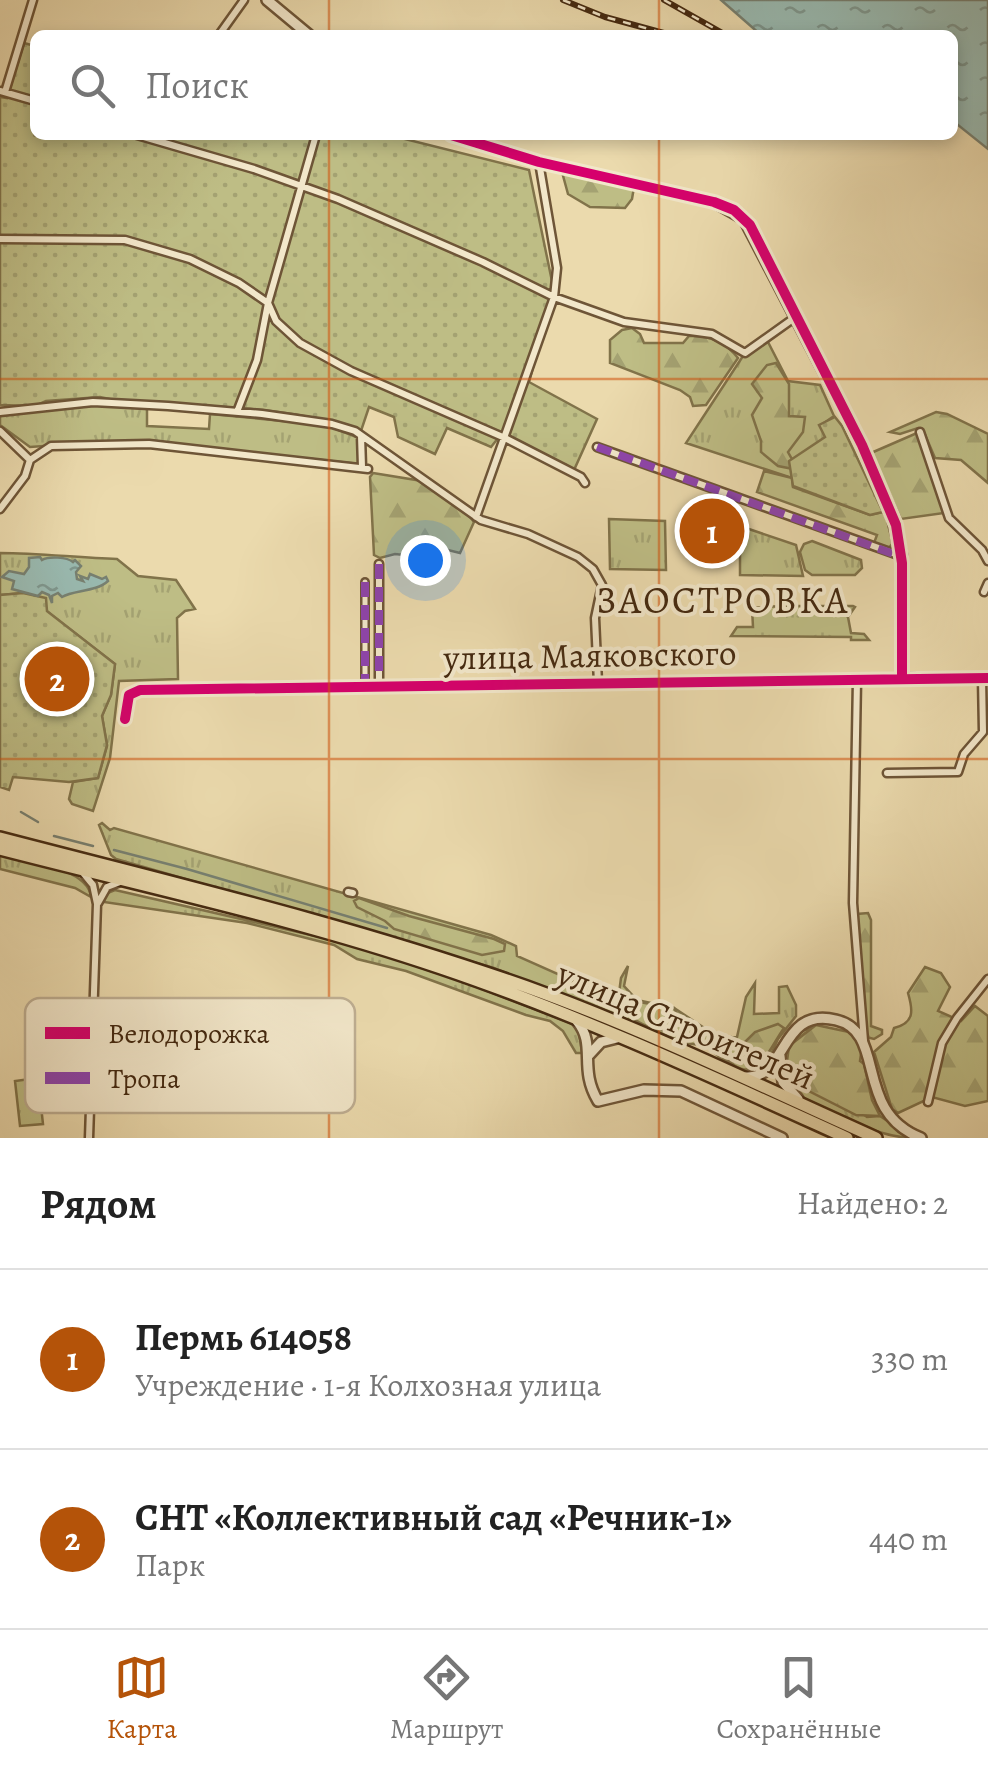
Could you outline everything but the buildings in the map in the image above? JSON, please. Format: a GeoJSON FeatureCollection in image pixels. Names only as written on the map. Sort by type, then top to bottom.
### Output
{"type":"FeatureCollection","features":[{"type":"Feature","properties":{"kind":"main road","name":"улица Строителей"},"geometry":{"type":"LineString","coordinates":[[0,838],[342,928],[528,988],[642,1033],[876,1138]]}},
{"type":"Feature","properties":{"kind":"main road","name":"улица Строителей"},"geometry":{"type":"LineString","coordinates":[[0,849],[397,954],[634,1040],[847,1138]]}},
{"type":"Feature","properties":{"kind":"street"},"geometry":{"type":"LineString","coordinates":[[30,100],[3,91],[33,0]]}},
{"type":"Feature","properties":{"kind":"street"},"geometry":{"type":"LineString","coordinates":[[223,30],[244,0]]}},
{"type":"Feature","properties":{"kind":"street"},"geometry":{"type":"LineString","coordinates":[[268,0],[303,30]]}},
{"type":"Feature","properties":{"kind":"street"},"geometry":{"type":"LineString","coordinates":[[153,140],[304,186],[554,297],[624,322],[712,334],[744,353],[796,316]]}},
{"type":"Feature","properties":{"kind":"street"},"geometry":{"type":"LineString","coordinates":[[236,412],[257,360],[268,303],[315,140]]}},
{"type":"Feature","properties":{"kind":"street"},"geometry":{"type":"LineString","coordinates":[[467,140],[539,162],[714,202],[734,210],[750,225],[884,494],[898,534],[902,556],[902,678]]}},
{"type":"Feature","properties":{"kind":"street"},"geometry":{"type":"LineString","coordinates":[[476,516],[554,297],[557,268],[539,162]]}},
{"type":"Feature","properties":{"kind":"street"},"geometry":{"type":"LineString","coordinates":[[0,239],[124,240],[190,259],[268,303],[276,321],[300,343],[350,371],[505,438],[585,483]]}},
{"type":"Feature","properties":{"kind":"street"},"geometry":{"type":"LineString","coordinates":[[0,412],[93,402],[236,412],[332,424],[361,435],[476,516],[528,534],[578,557],[594,569],[602,585],[595,618],[598,683]]}},
{"type":"Feature","properties":{"kind":"street"},"geometry":{"type":"LineString","coordinates":[[0,431],[30,460]]}},
{"type":"Feature","properties":{"kind":"street"},"geometry":{"type":"LineString","coordinates":[[920,432],[949,518],[988,561]]}},
{"type":"Feature","properties":{"kind":"street"},"geometry":{"type":"LineString","coordinates":[[0,508],[25,476],[30,460],[51,446],[150,444],[365,468],[361,435]]}},
{"type":"Feature","properties":{"kind":"street"},"geometry":{"type":"LineString","coordinates":[[597,447],[902,556]]}},
{"type":"Feature","properties":{"kind":"street"},"geometry":{"type":"LineString","coordinates":[[378,564],[379,686]]}},
{"type":"Feature","properties":{"kind":"street"},"geometry":{"type":"LineString","coordinates":[[364,582],[366,679]]}},
{"type":"Feature","properties":{"kind":"street"},"geometry":{"type":"LineString","coordinates":[[984,592],[988,582]]}},
{"type":"Feature","properties":{"kind":"street"},"geometry":{"type":"LineString","coordinates":[[887,773],[958,772],[964,754],[983,732],[985,678]]}},
{"type":"Feature","properties":{"kind":"street","name":"улица Маяковского"},"geometry":{"type":"LineString","coordinates":[[125,719],[129,696],[134,691],[985,678]]}},
{"type":"Feature","properties":{"kind":"street"},"geometry":{"type":"LineString","coordinates":[[857,680],[853,903],[865,1047]]}},
{"type":"Feature","properties":{"kind":"street"},"geometry":{"type":"LineString","coordinates":[[69,867],[92,882],[98,904],[94,998]]}},
{"type":"Feature","properties":{"kind":"street"},"geometry":{"type":"LineString","coordinates":[[98,904],[109,885],[131,882]]}},
{"type":"Feature","properties":{"kind":"street"},"geometry":{"type":"LineString","coordinates":[[928,1102],[942,1043],[988,979]]}},
{"type":"Feature","properties":{"kind":"street"},"geometry":{"type":"LineString","coordinates":[[735,1074],[761,1076],[801,1025],[815,1020],[850,1020],[860,1011]]}},
{"type":"Feature","properties":{"kind":"street"},"geometry":{"type":"LineString","coordinates":[[564,1013],[584,1030],[589,1088],[598,1101],[644,1090],[681,1090],[782,1138]]}},
{"type":"Feature","properties":{"kind":"street"},"geometry":{"type":"LineString","coordinates":[[834,1019],[857,1031],[885,1111],[900,1127],[921,1138]]}},
{"type":"Feature","properties":{"kind":"street"},"geometry":{"type":"LineString","coordinates":[[586,1062],[604,1040],[634,1040]]}},
{"type":"Feature","properties":{"kind":"street"},"geometry":{"type":"LineString","coordinates":[[781,1049],[780,1068],[785,1086],[814,1110]]}},
{"type":"Feature","properties":{"kind":"street"},"geometry":{"type":"LineString","coordinates":[[89,1138],[90,1113]]}},
{"type":"Feature","properties":{"kind":"green space"},"geometry":{"type":"Polygon","coordinates":[[[24,43],[30,45],[30,140],[409,140],[529,170],[554,291],[529,382],[597,419],[574,470],[499,437],[491,447],[447,428],[435,454],[398,437],[394,417],[369,407],[361,431],[272,411],[100,397],[46,401],[35,406],[0,405],[0,97],[7,98],[24,43]]]}},
{"type":"Feature","properties":{"kind":"green space"},"geometry":{"type":"Polygon","coordinates":[[[562,172],[634,187],[632,199],[625,208],[590,207],[568,194],[562,172]]]}},
{"type":"Feature","properties":{"kind":"green space"},"geometry":{"type":"Polygon","coordinates":[[[632,328],[644,343],[683,343],[689,336],[710,338],[728,347],[738,358],[706,405],[693,406],[690,397],[680,390],[610,363],[610,340],[622,330],[632,328]]]}},
{"type":"Feature","properties":{"kind":"green space"},"geometry":{"type":"Polygon","coordinates":[[[767,340],[788,381],[820,385],[834,416],[821,425],[828,437],[792,478],[686,443],[743,356],[767,340]]]}},
{"type":"Feature","properties":{"kind":"green space"},"geometry":{"type":"Polygon","coordinates":[[[776,363],[789,384],[789,416],[805,417],[803,432],[788,452],[798,470],[778,466],[761,452],[752,415],[762,398],[752,384],[767,365],[776,363]]]}},
{"type":"Feature","properties":{"kind":"green space"},"geometry":{"type":"Polygon","coordinates":[[[103,405],[147,409],[147,426],[209,429],[210,414],[326,425],[359,438],[360,464],[157,443],[30,447],[0,425],[0,414],[103,405]]]}},
{"type":"Feature","properties":{"kind":"green space"},"geometry":{"type":"Polygon","coordinates":[[[936,412],[988,434],[988,483],[961,460],[935,458],[923,430],[890,432],[936,412]]]}},
{"type":"Feature","properties":{"kind":"green space"},"geometry":{"type":"Polygon","coordinates":[[[835,417],[883,512],[870,515],[793,486],[789,461],[825,437],[819,425],[835,417]]]}},
{"type":"Feature","properties":{"kind":"green space"},"geometry":{"type":"Polygon","coordinates":[[[917,433],[944,513],[901,519],[871,453],[917,433]]]}},
{"type":"Feature","properties":{"kind":"green space"},"geometry":{"type":"Polygon","coordinates":[[[764,471],[792,478],[793,487],[870,515],[883,512],[890,524],[892,544],[888,549],[874,543],[877,535],[757,492],[764,471]]]}},
{"type":"Feature","properties":{"kind":"green space"},"geometry":{"type":"Polygon","coordinates":[[[373,473],[422,481],[462,507],[474,522],[460,553],[440,548],[413,556],[374,555],[370,477],[373,473]]]}},
{"type":"Feature","properties":{"kind":"green space"},"geometry":{"type":"Polygon","coordinates":[[[609,519],[665,521],[666,570],[610,569],[609,519]]]}},
{"type":"Feature","properties":{"kind":"green space"},"geometry":{"type":"Polygon","coordinates":[[[740,526],[796,545],[803,576],[740,575],[740,526]]]}},
{"type":"Feature","properties":{"kind":"green space"},"geometry":{"type":"Polygon","coordinates":[[[812,541],[861,560],[862,568],[855,575],[812,575],[805,570],[800,552],[804,544],[812,541]]]}},
{"type":"Feature","properties":{"kind":"green space"},"geometry":{"type":"Polygon","coordinates":[[[0,553],[117,559],[138,576],[176,580],[195,609],[177,618],[178,679],[119,681],[110,758],[93,811],[72,804],[69,799],[73,782],[98,778],[107,746],[102,716],[111,695],[115,664],[23,593],[0,595],[0,553]]]}},
{"type":"Feature","properties":{"kind":"green space"},"geometry":{"type":"Polygon","coordinates":[[[23,593],[46,598],[47,611],[115,664],[111,695],[102,716],[107,745],[98,778],[69,782],[13,777],[9,790],[0,787],[0,595],[23,593]]]}},
{"type":"Feature","properties":{"kind":"green space"},"geometry":{"type":"Polygon","coordinates":[[[853,606],[848,617],[851,633],[864,634],[869,640],[731,636],[737,627],[753,627],[752,608],[853,606]]]}},
{"type":"Feature","properties":{"kind":"green space"},"geometry":{"type":"Polygon","coordinates":[[[102,823],[110,830],[491,935],[516,946],[517,956],[618,1001],[621,978],[628,966],[624,986],[637,1000],[674,1008],[721,1039],[737,1037],[746,997],[755,983],[754,1014],[779,1013],[779,987],[787,986],[796,1005],[796,1016],[778,1039],[768,1061],[750,1071],[722,1058],[701,1042],[686,1043],[494,968],[116,859],[99,825],[102,823]]]}},
{"type":"Feature","properties":{"kind":"green space"},"geometry":{"type":"Polygon","coordinates":[[[0,855],[67,872],[87,887],[91,897],[75,888],[0,869],[0,855]]]}},
{"type":"Feature","properties":{"kind":"green space"},"geometry":{"type":"Polygon","coordinates":[[[115,890],[346,943],[456,979],[573,1024],[579,1032],[582,1053],[576,1053],[563,1031],[550,1021],[406,971],[357,959],[334,945],[247,923],[104,902],[105,894],[115,890]]]}},
{"type":"Feature","properties":{"kind":"green space"},"geometry":{"type":"Polygon","coordinates":[[[359,898],[494,939],[505,944],[504,951],[482,955],[394,929],[357,907],[354,901],[359,898]]]}},
{"type":"Feature","properties":{"kind":"green space"},"geometry":{"type":"Polygon","coordinates":[[[868,913],[871,1026],[882,1030],[874,1039],[866,1037],[857,914],[868,913]]]}},
{"type":"Feature","properties":{"kind":"green space"},"geometry":{"type":"Polygon","coordinates":[[[925,967],[941,973],[950,987],[938,1011],[961,1021],[975,1006],[988,1016],[988,1101],[965,1106],[932,1097],[898,1113],[892,1109],[874,1052],[891,1037],[894,1028],[909,1019],[908,993],[925,967]]]}},
{"type":"Feature","properties":{"kind":"green space"},"geometry":{"type":"Polygon","coordinates":[[[639,1002],[674,1008],[679,1018],[671,1031],[635,1020],[627,1011],[639,1002]]]}},
{"type":"Feature","properties":{"kind":"green space"},"geometry":{"type":"Polygon","coordinates":[[[778,1024],[784,1028],[766,1057],[752,1069],[733,1065],[722,1054],[725,1039],[731,1037],[742,1045],[755,1032],[778,1024]]]}},
{"type":"Feature","properties":{"kind":"green space"},"geometry":{"type":"Polygon","coordinates":[[[816,1025],[790,1045],[797,1033],[816,1025]]]}},
{"type":"Feature","properties":{"kind":"green space"},"geometry":{"type":"Polygon","coordinates":[[[816,1025],[849,1032],[862,1047],[860,1061],[880,1116],[856,1115],[799,1086],[786,1069],[789,1046],[816,1025]]]}},
{"type":"Feature","properties":{"kind":"green space"},"geometry":{"type":"Polygon","coordinates":[[[789,1047],[788,1058],[867,1117],[880,1116],[913,1138],[866,1128],[801,1096],[790,1087],[783,1057],[789,1047]]]}},
{"type":"Feature","properties":{"kind":"green space"},"geometry":{"type":"Polygon","coordinates":[[[25,1080],[25,1113],[42,1113],[43,1124],[20,1126],[15,1081],[25,1080]]]}},
{"type":"Feature","properties":{"kind":"water"},"geometry":{"type":"Polygon","coordinates":[[[721,0],[988,0],[988,149],[958,125],[958,30],[755,30],[721,0]]]}},
{"type":"Feature","properties":{"kind":"water"},"geometry":{"type":"Polygon","coordinates":[[[29,558],[75,560],[81,566],[76,572],[77,579],[83,581],[80,576],[88,579],[90,574],[106,577],[108,581],[62,597],[58,593],[52,596],[52,603],[49,595],[42,592],[38,596],[12,589],[14,581],[2,577],[9,571],[24,574],[29,558]]]}},
{"type":"Feature","properties":{"kind":"waterway"},"geometry":{"type":"LineString","coordinates":[[21,812],[38,822]]}},
{"type":"Feature","properties":{"kind":"waterway"},"geometry":{"type":"LineString","coordinates":[[54,836],[93,846]]}},
{"type":"Feature","properties":{"kind":"waterway"},"geometry":{"type":"LineString","coordinates":[[114,850],[387,928]]}},
{"type":"Feature","properties":{"kind":"railway"},"geometry":{"type":"LineString","coordinates":[[563,0],[653,30]]}},
{"type":"Feature","properties":{"kind":"railway"},"geometry":{"type":"LineString","coordinates":[[664,0],[717,30]]}},
{"type":"Feature","properties":{"kind":"marked path"},"geometry":{"type":"LineString","coordinates":[[597,447],[902,557]]}},
{"type":"Feature","properties":{"kind":"marked path"},"geometry":{"type":"LineString","coordinates":[[379,564],[379,686]]}},
{"type":"Feature","properties":{"kind":"marked path"},"geometry":{"type":"LineString","coordinates":[[365,582],[365,679]]}},
{"type":"Feature","properties":{"kind":"cycle path"},"geometry":{"type":"LineString","coordinates":[[467,140],[539,162],[714,202],[734,210],[750,225],[862,445],[896,525],[902,563],[902,678]]}},
{"type":"Feature","properties":{"kind":"cycle path"},"geometry":{"type":"LineString","coordinates":[[125,719],[129,695],[140,690],[988,678]]}},
{"type":"Feature","properties":{"kind":"place","name":"Пермь 614058"},"geometry":{"type":"Point","coordinates":[712,531]}},
{"type":"Feature","properties":{"kind":"place","name":"СНТ «Коллективный сад «Речник-1»"},"geometry":{"type":"Point","coordinates":[57,679]}},
{"type":"Feature","properties":{"kind":"district","name":"ЗАОСТРОВКА"},"geometry":{"type":"Point","coordinates":[723,600]}}]}
